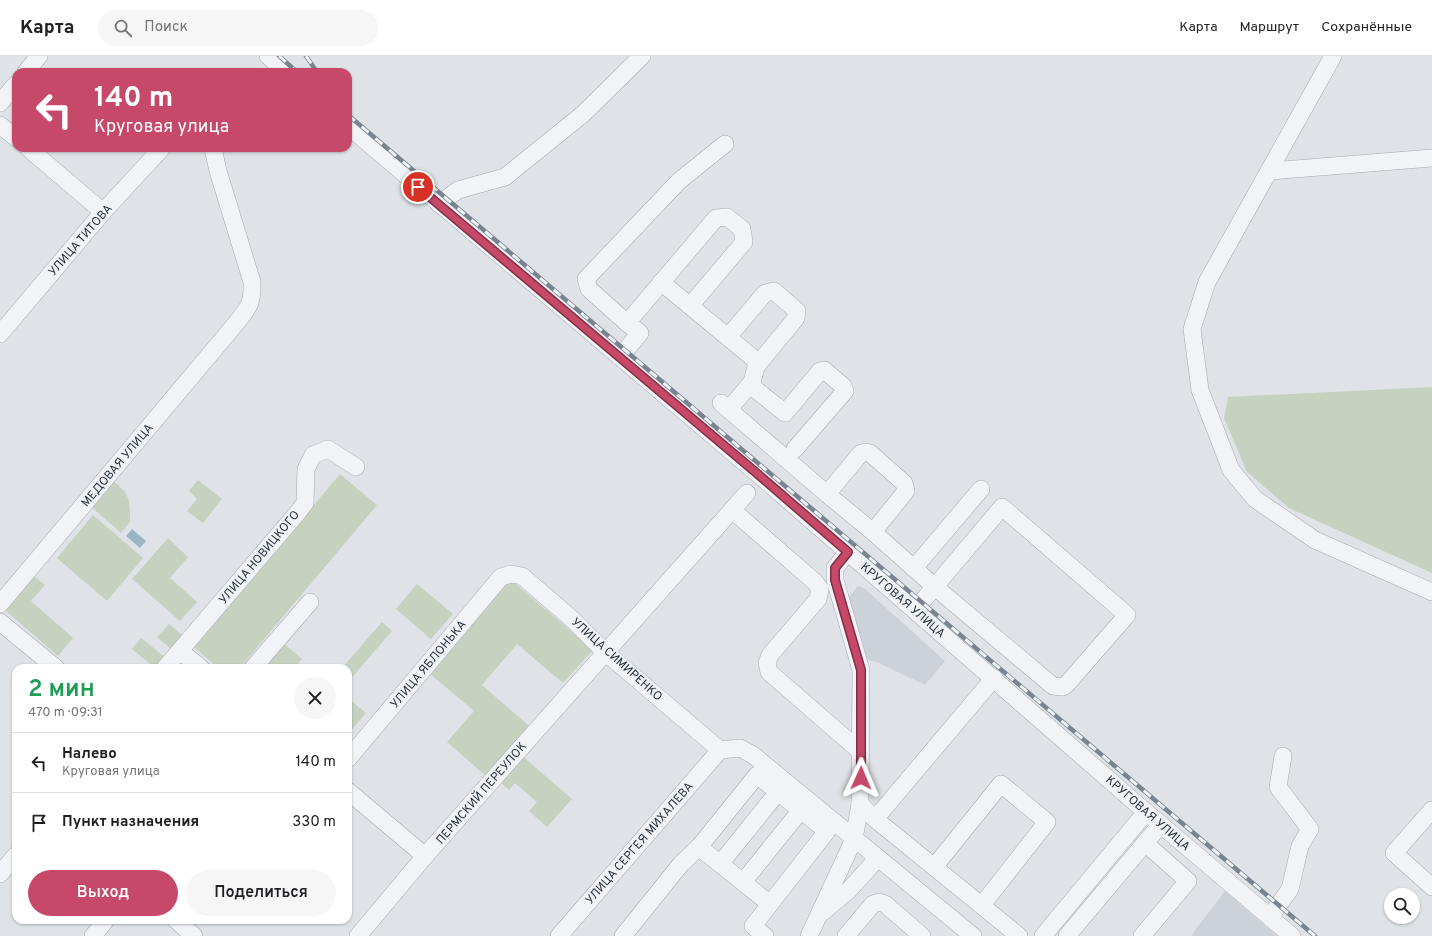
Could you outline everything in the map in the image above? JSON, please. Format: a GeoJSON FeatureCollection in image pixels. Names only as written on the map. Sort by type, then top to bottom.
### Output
{"type":"FeatureCollection","features":[{"type":"Feature","properties":{"kind":"street"},"geometry":{"type":"LineString","coordinates":[[30,68],[40,56]]}},
{"type":"Feature","properties":{"kind":"street"},"geometry":{"type":"LineString","coordinates":[[268,56],[282,68]]}},
{"type":"Feature","properties":{"kind":"street"},"geometry":{"type":"LineString","coordinates":[[439,204],[458,190],[505,177],[583,114],[642,56]]}},
{"type":"Feature","properties":{"kind":"street"},"geometry":{"type":"LineString","coordinates":[[1333,56],[1208,282],[1192,329],[1200,390],[1231,470],[1255,499],[1315,540],[1432,592]]}},
{"type":"Feature","properties":{"kind":"street"},"geometry":{"type":"LineString","coordinates":[[0,103],[12,89]]}},
{"type":"Feature","properties":{"kind":"street"},"geometry":{"type":"LineString","coordinates":[[0,124],[12,134]]}},
{"type":"Feature","properties":{"kind":"street","name":"КРУГОВАЯ УЛИЦА"},"geometry":{"type":"LineString","coordinates":[[352,129],[848,552],[1146,812],[1292,936]]}},
{"type":"Feature","properties":{"kind":"street"},"geometry":{"type":"LineString","coordinates":[[620,357],[640,333],[589,289],[586,279],[679,181],[725,144]]}},
{"type":"Feature","properties":{"kind":"street"},"geometry":{"type":"LineString","coordinates":[[33,152],[103,212]]}},
{"type":"Feature","properties":{"kind":"street","name":"УЛИЦА ТИТОВА"},"geometry":{"type":"LineString","coordinates":[[0,334],[103,212],[158,152]]}},
{"type":"Feature","properties":{"kind":"street","name":"МЕДОВАЯ УЛИЦА"},"geometry":{"type":"LineString","coordinates":[[0,604],[250,305],[252,282],[218,171],[214,152]]}},
{"type":"Feature","properties":{"kind":"street"},"geometry":{"type":"LineString","coordinates":[[1270,171],[1432,158]]}},
{"type":"Feature","properties":{"kind":"street"},"geometry":{"type":"LineString","coordinates":[[627,323],[716,218],[727,216],[742,229],[744,242],[690,306]]}},
{"type":"Feature","properties":{"kind":"street"},"geometry":{"type":"LineString","coordinates":[[661,282],[759,363]]}},
{"type":"Feature","properties":{"kind":"street"},"geometry":{"type":"LineString","coordinates":[[728,337],[765,294],[774,291],[797,311],[796,318],[756,367],[750,385],[725,406],[935,587],[1053,686],[1063,687],[1067,684],[1126,615],[1002,507],[935,587],[915,610]]}},
{"type":"Feature","properties":{"kind":"street"},"geometry":{"type":"LineString","coordinates":[[750,385],[785,413],[820,371],[824,370],[843,386],[845,390],[795,449]]}},
{"type":"Feature","properties":{"kind":"street","name":"УЛИЦА НОВИЦКОГО"},"geometry":{"type":"LineString","coordinates":[[169,664],[305,503],[306,470],[313,455],[328,449],[356,467]]}},
{"type":"Feature","properties":{"kind":"street"},"geometry":{"type":"LineString","coordinates":[[827,494],[861,452],[870,454],[904,483],[906,491],[873,532]]}},
{"type":"Feature","properties":{"kind":"street"},"geometry":{"type":"LineString","coordinates":[[914,568],[980,489]]}},
{"type":"Feature","properties":{"kind":"street","name":"ПЕРМСКИЙ ПЕРЕУЛОК"},"geometry":{"type":"LineString","coordinates":[[358,936],[425,856],[747,493]]}},
{"type":"Feature","properties":{"kind":"street"},"geometry":{"type":"LineString","coordinates":[[732,510],[815,582],[820,589],[818,599],[770,655],[767,663],[769,672],[861,752]]}},
{"type":"Feature","properties":{"kind":"street"},"geometry":{"type":"LineString","coordinates":[[809,936],[852,844],[860,804],[861,670],[835,580],[835,568],[848,552]]}},
{"type":"Feature","properties":{"kind":"street","name":"УЛИЦА СИМИРЕНКО"},"geometry":{"type":"LineString","coordinates":[[511,574],[522,576],[572,619],[605,652],[720,750]]}},
{"type":"Feature","properties":{"kind":"street","name":"УЛИЦА ЯБЛОНЬКА"},"geometry":{"type":"LineString","coordinates":[[352,754],[501,578],[511,574]]}},
{"type":"Feature","properties":{"kind":"street"},"geometry":{"type":"LineString","coordinates":[[256,664],[310,602]]}},
{"type":"Feature","properties":{"kind":"street"},"geometry":{"type":"LineString","coordinates":[[0,622],[51,664]]}},
{"type":"Feature","properties":{"kind":"street"},"geometry":{"type":"LineString","coordinates":[[180,651],[196,664]]}},
{"type":"Feature","properties":{"kind":"street"},"geometry":{"type":"LineString","coordinates":[[876,819],[994,678]]}},
{"type":"Feature","properties":{"kind":"street"},"geometry":{"type":"LineString","coordinates":[[720,750],[740,748],[753,755],[852,844]]}},
{"type":"Feature","properties":{"kind":"street","name":"УЛИЦА СЕРГЕЯ МИХАЛЕВА"},"geometry":{"type":"LineString","coordinates":[[559,936],[720,750]]}},
{"type":"Feature","properties":{"kind":"street"},"geometry":{"type":"LineString","coordinates":[[1270,917],[1290,889],[1300,846],[1310,828],[1278,787],[1283,756]]}},
{"type":"Feature","properties":{"kind":"street"},"geometry":{"type":"LineString","coordinates":[[623,936],[681,864],[699,847],[757,775],[827,831],[878,859],[973,936]]}},
{"type":"Feature","properties":{"kind":"street"},"geometry":{"type":"LineString","coordinates":[[934,867],[1001,784],[1047,822],[982,906]]}},
{"type":"Feature","properties":{"kind":"street"},"geometry":{"type":"LineString","coordinates":[[720,864],[778,792]]}},
{"type":"Feature","properties":{"kind":"street"},"geometry":{"type":"LineString","coordinates":[[352,794],[425,856]]}},
{"type":"Feature","properties":{"kind":"street"},"geometry":{"type":"LineString","coordinates":[[860,804],[876,819],[1019,936]]}},
{"type":"Feature","properties":{"kind":"street"},"geometry":{"type":"LineString","coordinates":[[744,882],[801,810]]}},
{"type":"Feature","properties":{"kind":"street"},"geometry":{"type":"LineString","coordinates":[[1432,810],[1394,853],[1432,887]]}},
{"type":"Feature","properties":{"kind":"street"},"geometry":{"type":"LineString","coordinates":[[1043,936],[1146,812]]}},
{"type":"Feature","properties":{"kind":"street"},"geometry":{"type":"LineString","coordinates":[[1067,936],[1161,824]]}},
{"type":"Feature","properties":{"kind":"street"},"geometry":{"type":"LineString","coordinates":[[765,936],[753,926],[827,831]]}},
{"type":"Feature","properties":{"kind":"street"},"geometry":{"type":"LineString","coordinates":[[1142,936],[1188,881],[1145,843]]}},
{"type":"Feature","properties":{"kind":"street"},"geometry":{"type":"LineString","coordinates":[[699,847],[770,904]]}},
{"type":"Feature","properties":{"kind":"street"},"geometry":{"type":"LineString","coordinates":[[0,874],[12,859]]}},
{"type":"Feature","properties":{"kind":"street"},"geometry":{"type":"LineString","coordinates":[[820,915],[849,890],[878,859]]}},
{"type":"Feature","properties":{"kind":"street"},"geometry":{"type":"LineString","coordinates":[[846,936],[873,904],[879,902],[885,904],[922,936]]}},
{"type":"Feature","properties":{"kind":"street"},"geometry":{"type":"LineString","coordinates":[[93,936],[103,924]]}},
{"type":"Feature","properties":{"kind":"street"},"geometry":{"type":"LineString","coordinates":[[180,924],[194,936]]}},
{"type":"Feature","properties":{"kind":"shaded area"},"geometry":{"type":"Polygon","coordinates":[[[858,586],[864,588],[945,661],[925,685],[877,662],[865,659],[848,598],[858,586]]]}},
{"type":"Feature","properties":{"kind":"shaded area"},"geometry":{"type":"Polygon","coordinates":[[[1225,891],[1277,936],[1192,936],[1225,891]]]}},
{"type":"Feature","properties":{"kind":"green space"},"geometry":{"type":"Polygon","coordinates":[[[1432,387],[1432,573],[1289,508],[1247,472],[1224,418],[1228,397],[1432,387]]]}},
{"type":"Feature","properties":{"kind":"green space"},"geometry":{"type":"Polygon","coordinates":[[[340,474],[377,505],[243,664],[213,664],[194,647],[340,474]]]}},
{"type":"Feature","properties":{"kind":"green space"},"geometry":{"type":"Polygon","coordinates":[[[110,478],[128,497],[130,507],[130,522],[121,533],[88,504],[110,478]]]}},
{"type":"Feature","properties":{"kind":"green space"},"geometry":{"type":"Polygon","coordinates":[[[198,480],[222,499],[203,523],[187,511],[197,499],[189,491],[198,480]]]}},
{"type":"Feature","properties":{"kind":"green space"},"geometry":{"type":"Polygon","coordinates":[[[93,515],[143,558],[107,601],[57,558],[93,515]]]}},
{"type":"Feature","properties":{"kind":"green space"},"geometry":{"type":"Polygon","coordinates":[[[168,538],[188,557],[170,578],[197,602],[180,621],[132,579],[168,538]]]}},
{"type":"Feature","properties":{"kind":"green space"},"geometry":{"type":"Polygon","coordinates":[[[30,573],[45,585],[31,601],[73,638],[58,656],[6,611],[4,605],[30,573]]]}},
{"type":"Feature","properties":{"kind":"green space"},"geometry":{"type":"Polygon","coordinates":[[[510,579],[593,650],[563,683],[517,644],[482,685],[529,726],[486,776],[447,742],[474,711],[429,673],[510,579]]]}},
{"type":"Feature","properties":{"kind":"green space"},"geometry":{"type":"Polygon","coordinates":[[[417,584],[453,614],[431,639],[396,609],[417,584]]]}},
{"type":"Feature","properties":{"kind":"green space"},"geometry":{"type":"Polygon","coordinates":[[[382,622],[392,631],[352,677],[352,664],[345,664],[382,622]]]}},
{"type":"Feature","properties":{"kind":"green space"},"geometry":{"type":"Polygon","coordinates":[[[169,624],[184,637],[172,650],[157,637],[169,624]]]}},
{"type":"Feature","properties":{"kind":"green space"},"geometry":{"type":"Polygon","coordinates":[[[141,638],[166,658],[161,664],[150,664],[132,649],[141,638]]]}},
{"type":"Feature","properties":{"kind":"green space"},"geometry":{"type":"Polygon","coordinates":[[[282,642],[302,659],[298,663],[299,664],[263,664],[282,642]]]}},
{"type":"Feature","properties":{"kind":"green space"},"geometry":{"type":"Polygon","coordinates":[[[352,701],[366,713],[352,729],[352,701]]]}},
{"type":"Feature","properties":{"kind":"green space"},"geometry":{"type":"Polygon","coordinates":[[[520,754],[572,799],[547,827],[529,811],[537,802],[515,783],[509,790],[498,780],[520,754]]]}},
{"type":"Feature","properties":{"kind":"water"},"geometry":{"type":"Polygon","coordinates":[[[132,529],[146,541],[140,548],[126,536],[132,529]]]}},
{"type":"Feature","properties":{"kind":"railway"},"geometry":{"type":"LineString","coordinates":[[279,56],[292,68]]}},
{"type":"Feature","properties":{"kind":"railway"},"geometry":{"type":"LineString","coordinates":[[306,56],[314,68]]}},
{"type":"Feature","properties":{"kind":"railway"},"geometry":{"type":"LineString","coordinates":[[352,118],[1315,936]]}},
{"type":"Feature","properties":{"kind":"route"},"geometry":{"type":"LineString","coordinates":[[418,187],[848,552],[835,568],[835,580],[861,670],[861,778]]}}]}
